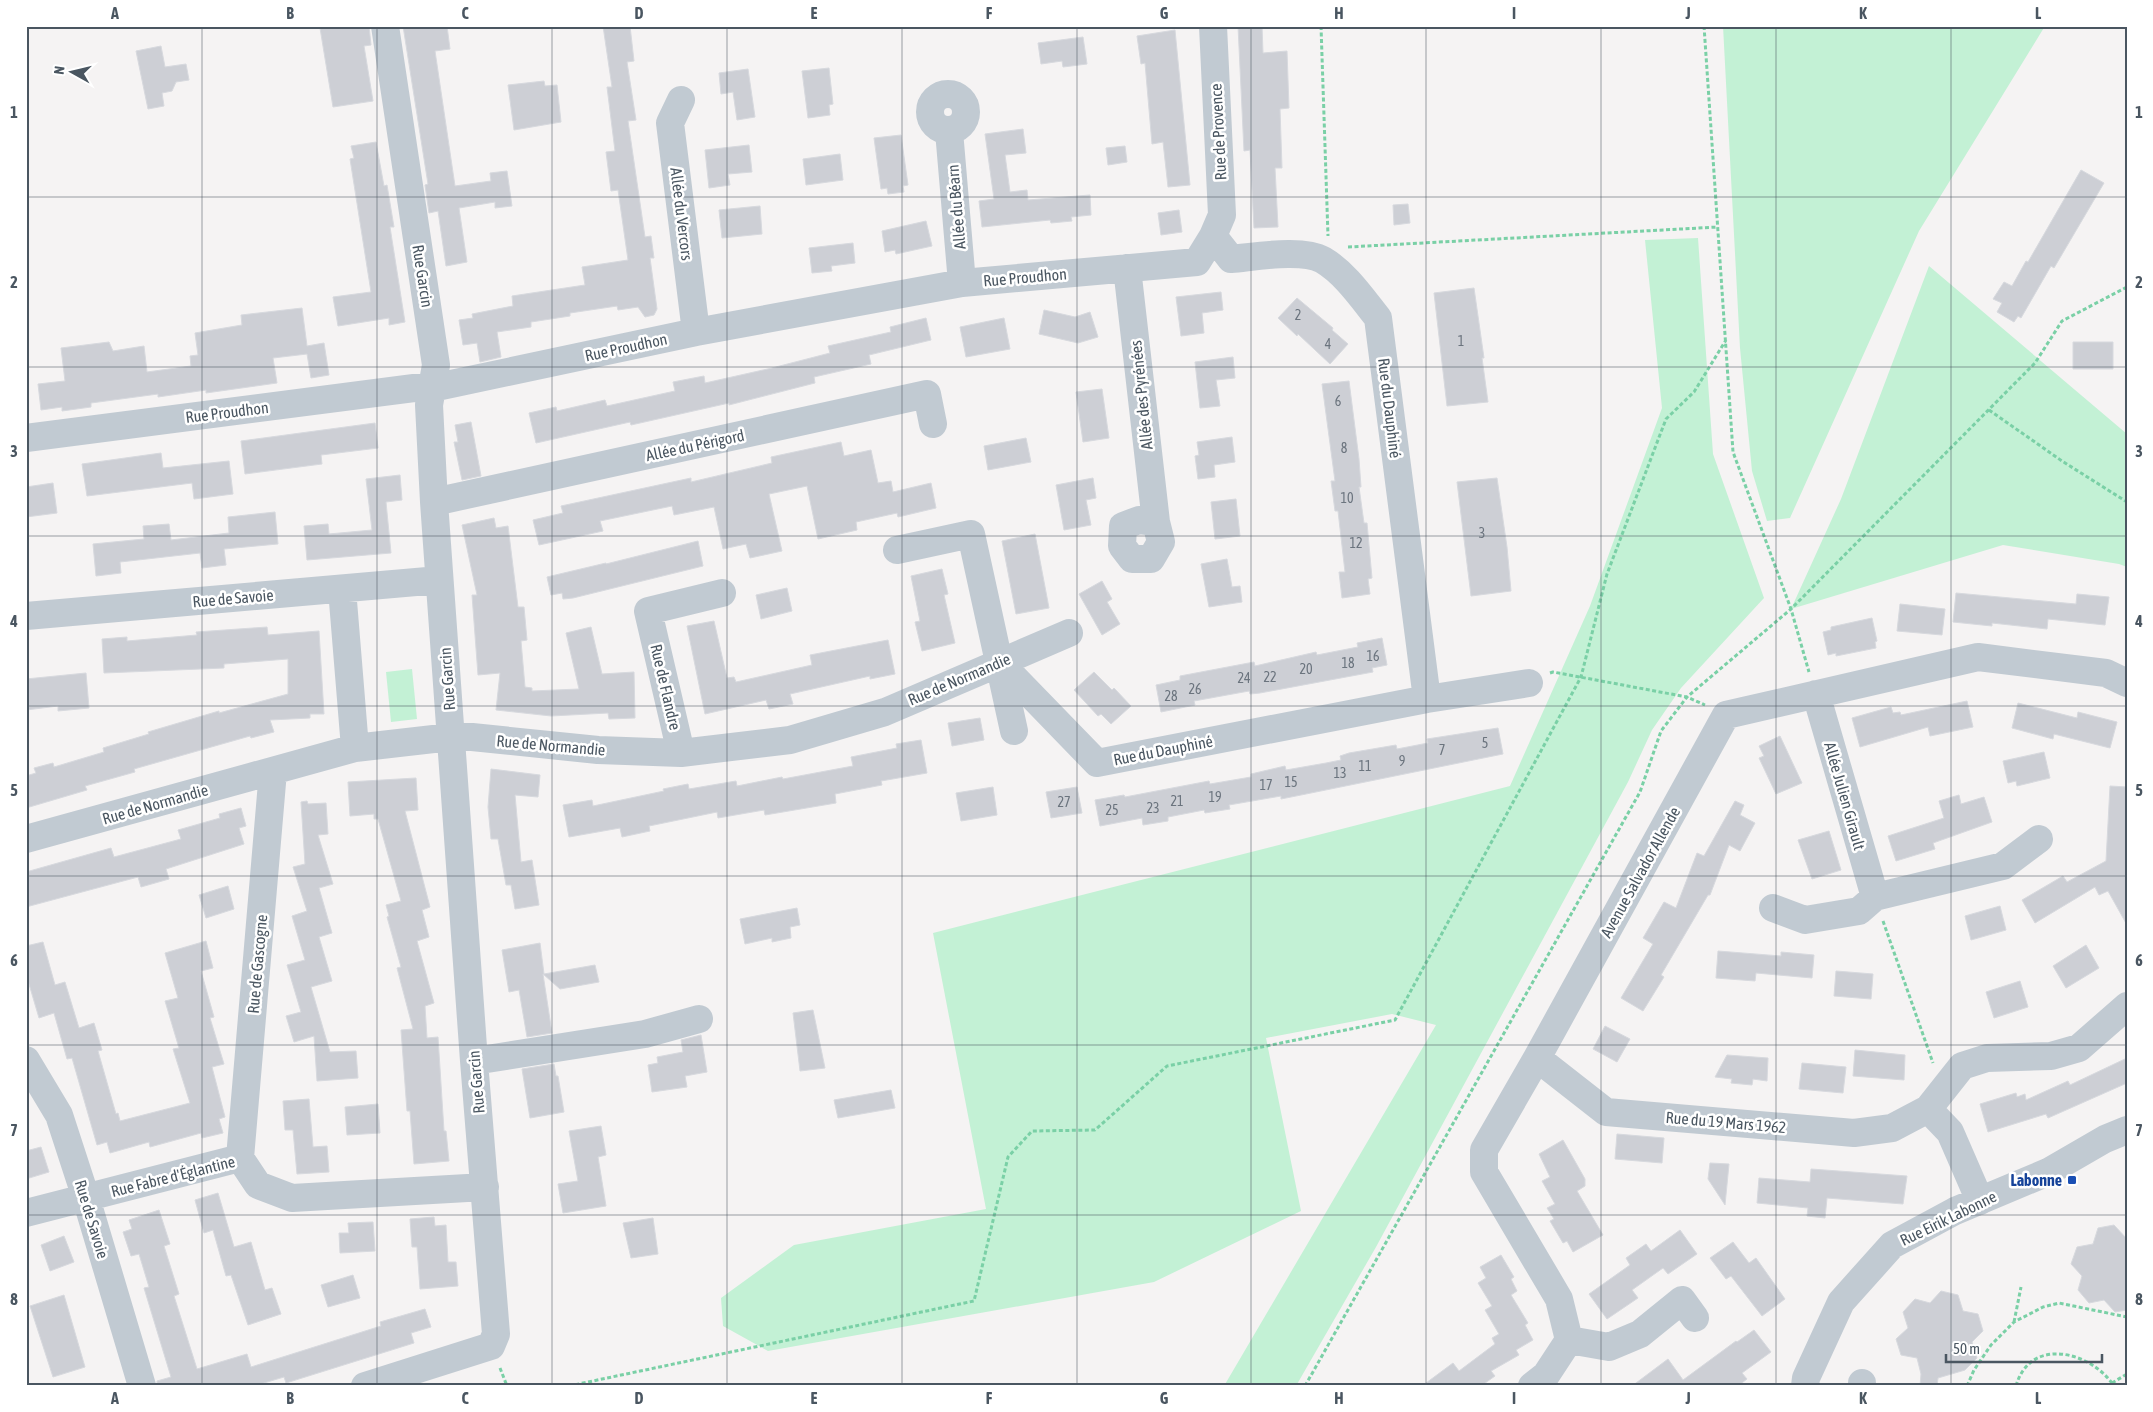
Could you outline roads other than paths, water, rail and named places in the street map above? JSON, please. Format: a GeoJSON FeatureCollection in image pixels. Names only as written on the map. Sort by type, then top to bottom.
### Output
{"type":"FeatureCollection","features":[{"type":"Feature","properties":{"kind":"street","name":"Rue Garcin"},"geometry":{"type":"LineString","coordinates":[[365,1386],[491,1346],[496,1334],[474,1061],[434,502],[429,404],[436,364],[385,26]]}},
{"type":"Feature","properties":{"kind":"street","name":"Rue de Provence"},"geometry":{"type":"LineString","coordinates":[[1213,26],[1222,215],[1213,236]]}},
{"type":"Feature","properties":{"kind":"street","name":"Allée du Vercors"},"geometry":{"type":"LineString","coordinates":[[681,100],[670,123],[696,332]]}},
{"type":"Feature","properties":{"kind":"street","name":"Allée du Béarn"},"geometry":{"type":"LineString","coordinates":[[949,130],[962,283]]}},
{"type":"Feature","properties":{"kind":"street","name":"Rue Proudhon"},"geometry":{"type":"LineString","coordinates":[[26,438],[414,388],[432,388],[696,332],[962,283],[1197,262],[1213,236]]}},
{"type":"Feature","properties":{"kind":"street","name":"Rue du Dauphiné"},"geometry":{"type":"LineString","coordinates":[[1213,236],[1231,259],[1325,254],[1378,318],[1427,699]]}},
{"type":"Feature","properties":{"kind":"street","name":"Allée des Pyrénées"},"geometry":{"type":"LineString","coordinates":[[1127,268],[1156,522]]}},
{"type":"Feature","properties":{"kind":"street","name":"Allée du Périgord"},"geometry":{"type":"LineString","coordinates":[[434,502],[927,394],[933,424]]}},
{"type":"Feature","properties":{"kind":"street"},"geometry":{"type":"LineString","coordinates":[[897,550],[971,534],[1014,731]]}},
{"type":"Feature","properties":{"kind":"street","name":"Rue de Savoie"},"geometry":{"type":"LineString","coordinates":[[26,616],[439,580]]}},
{"type":"Feature","properties":{"kind":"street"},"geometry":{"type":"LineString","coordinates":[[342,589],[355,748]]}},
{"type":"Feature","properties":{"kind":"street","name":"Rue de Flandre"},"geometry":{"type":"LineString","coordinates":[[681,753],[644,623],[648,611],[722,593]]}},
{"type":"Feature","properties":{"kind":"street","name":"Rue de Normandie"},"geometry":{"type":"LineString","coordinates":[[26,840],[355,748],[451,737],[472,737],[598,750],[681,753],[790,740],[884,712],[1068,633]]}},
{"type":"Feature","properties":{"kind":"street"},"geometry":{"type":"LineString","coordinates":[[1816,694],[1978,657],[2106,673],[2127,683]]}},
{"type":"Feature","properties":{"kind":"street","name":"Rue du Dauphiné"},"geometry":{"type":"LineString","coordinates":[[999,662],[1097,763],[1427,699],[1529,683]]}},
{"type":"Feature","properties":{"kind":"street","name":"Avenue Salvador Allende"},"geometry":{"type":"LineString","coordinates":[[1569,1340],[1559,1299],[1484,1172],[1484,1150],[1538,1058],[1726,715],[1816,694]]}},
{"type":"Feature","properties":{"kind":"street","name":"Allée Julien Girault"},"geometry":{"type":"LineString","coordinates":[[1816,694],[1875,897]]}},
{"type":"Feature","properties":{"kind":"street","name":"Rue de Gascogne"},"geometry":{"type":"LineString","coordinates":[[240,1158],[273,770]]}},
{"type":"Feature","properties":{"kind":"street"},"geometry":{"type":"LineString","coordinates":[[1773,908],[1805,920],[1859,911],[1875,897],[2003,866],[2039,838]]}},
{"type":"Feature","properties":{"kind":"street"},"geometry":{"type":"LineString","coordinates":[[1980,1201],[1935,1099],[1962,1066],[1987,1058],[2051,1056],[2079,1048],[2127,1006]]}},
{"type":"Feature","properties":{"kind":"street"},"geometry":{"type":"LineString","coordinates":[[474,1061],[645,1034],[699,1019]]}},
{"type":"Feature","properties":{"kind":"street","name":"Rue du 19 Mars 1962"},"geometry":{"type":"LineString","coordinates":[[1538,1058],[1606,1112],[1854,1133],[1892,1128],[1935,1099]]}},
{"type":"Feature","properties":{"kind":"street","name":"Rue de Savoie"},"geometry":{"type":"LineString","coordinates":[[26,1060],[59,1115],[86,1198],[142,1386]]}},
{"type":"Feature","properties":{"kind":"street","name":"Rue Eirik Labonne"},"geometry":{"type":"LineString","coordinates":[[1805,1386],[1806,1378],[1841,1302],[1892,1245],[1955,1211],[2048,1172],[2105,1139],[2127,1130]]}},
{"type":"Feature","properties":{"kind":"street","name":"Rue Fabre d'Églantine"},"geometry":{"type":"LineString","coordinates":[[26,1212],[240,1158],[258,1185],[292,1198],[485,1187]]}},
{"type":"Feature","properties":{"kind":"street"},"geometry":{"type":"LineString","coordinates":[[1532,1386],[1546,1375],[1569,1340],[1609,1347],[1640,1334],[1682,1300],[1695,1318]]}},
{"type":"Feature","properties":{"kind":"place","name":"Labonne"},"geometry":{"type":"Point","coordinates":[2072,1180]}}]}
